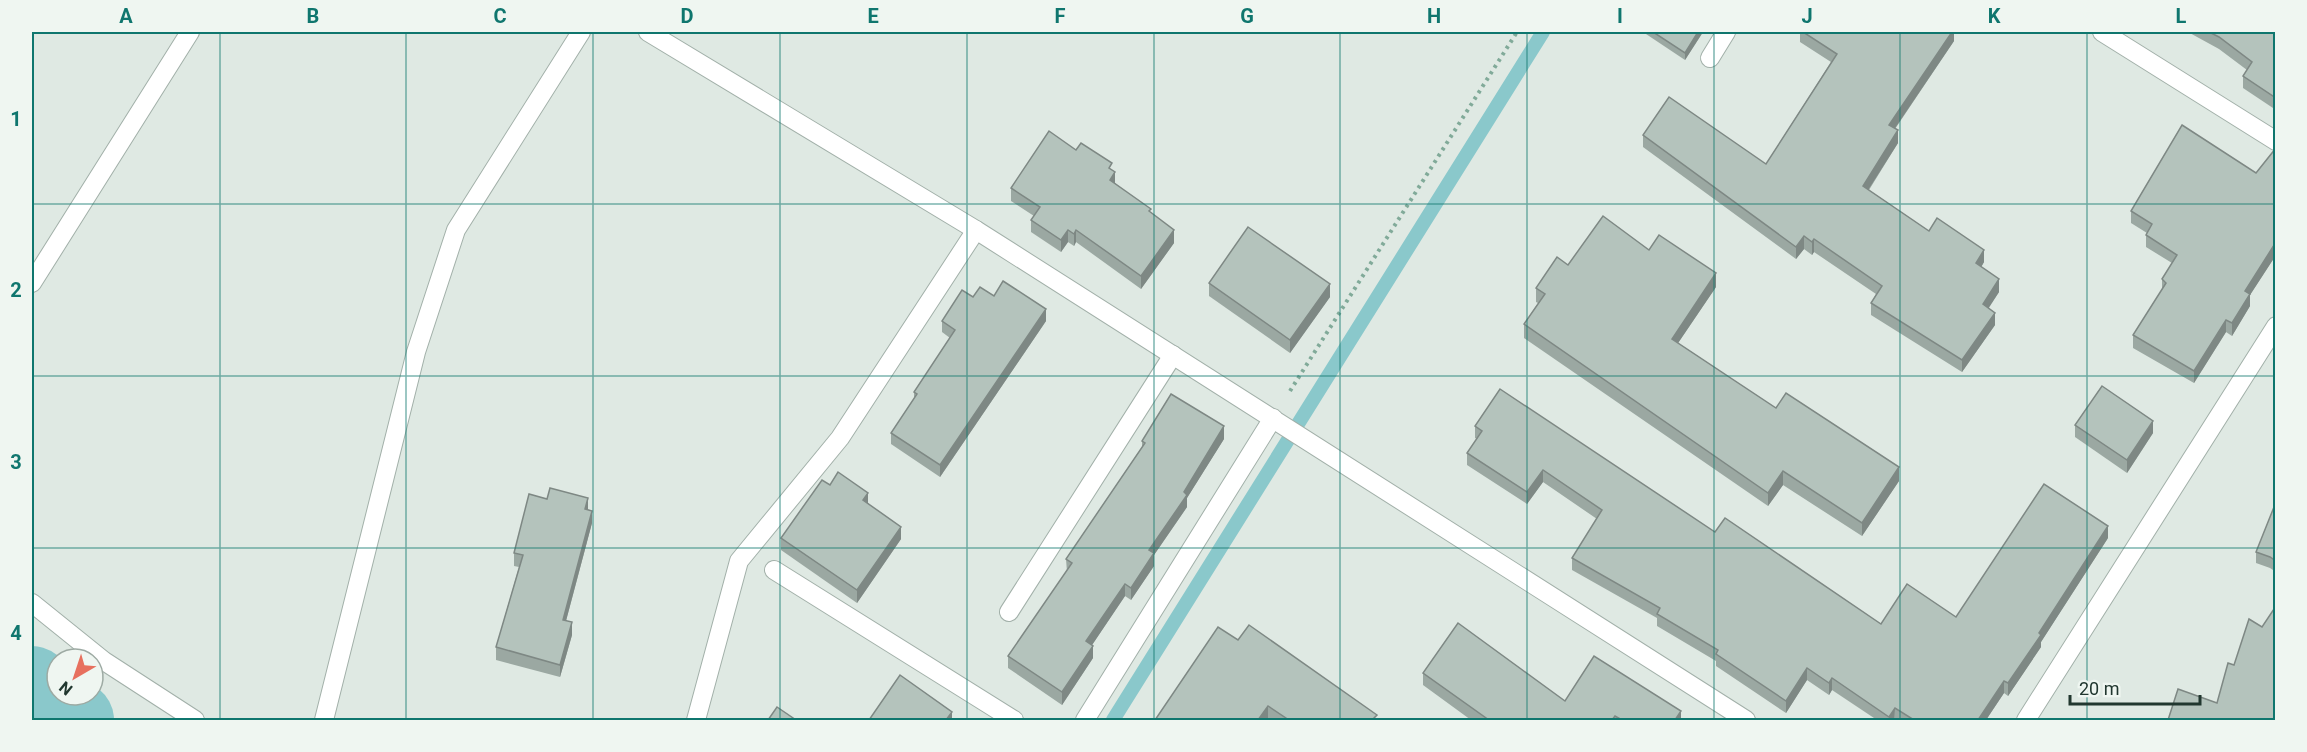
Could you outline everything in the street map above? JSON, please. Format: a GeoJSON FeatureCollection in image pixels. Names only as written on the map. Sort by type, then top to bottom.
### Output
{"type":"FeatureCollection","features":[{"type":"Feature","properties":{"kind":"street"},"geometry":{"type":"LineString","coordinates":[[32,283],[190,32]]}},
{"type":"Feature","properties":{"kind":"street"},"geometry":{"type":"LineString","coordinates":[[324,720],[416,352],[456,230],[581,32]]}},
{"type":"Feature","properties":{"kind":"street"},"geometry":{"type":"LineString","coordinates":[[648,32],[976,230],[1746,720]]}},
{"type":"Feature","properties":{"kind":"street"},"geometry":{"type":"LineString","coordinates":[[1710,58],[1726,32]]}},
{"type":"Feature","properties":{"kind":"street"},"geometry":{"type":"LineString","coordinates":[[2102,32],[2276,141]]}},
{"type":"Feature","properties":{"kind":"street"},"geometry":{"type":"LineString","coordinates":[[696,720],[738,561],[840,438],[976,230]]}},
{"type":"Feature","properties":{"kind":"street"},"geometry":{"type":"LineString","coordinates":[[2026,720],[2276,326]]}},
{"type":"Feature","properties":{"kind":"street"},"geometry":{"type":"LineString","coordinates":[[1009,612],[1173,355]]}},
{"type":"Feature","properties":{"kind":"street"},"geometry":{"type":"LineString","coordinates":[[1084,720],[1273,418]]}},
{"type":"Feature","properties":{"kind":"street"},"geometry":{"type":"LineString","coordinates":[[774,570],[1014,720]]}},
{"type":"Feature","properties":{"kind":"street"},"geometry":{"type":"LineString","coordinates":[[32,603],[104,661],[195,720]]}},
{"type":"Feature","properties":{"kind":"path"},"geometry":{"type":"LineString","coordinates":[[1273,418],[1517,32]]}},
{"type":"Feature","properties":{"kind":"building"},"geometry":{"type":"Polygon","coordinates":[[[1653,32],[1698,32],[1685,53],[1653,32]]]}},
{"type":"Feature","properties":{"kind":"building"},"geometry":{"type":"Polygon","coordinates":[[[1803,32],[1952,32],[1889,125],[1898,130],[1863,186],[1929,231],[1937,218],[1984,250],[1976,263],[1999,279],[1983,304],[1995,313],[1962,360],[1871,303],[1882,286],[1814,239],[1812,242],[1804,236],[1796,247],[1643,135],[1669,97],[1766,164],[1837,54],[1803,32]]]}},
{"type":"Feature","properties":{"kind":"building"},"geometry":{"type":"Polygon","coordinates":[[[2209,32],[2276,32],[2276,98],[2243,76],[2252,62],[2209,32]]]}},
{"type":"Feature","properties":{"kind":"building"},"geometry":{"type":"Polygon","coordinates":[[[2182,125],[2256,173],[2276,148],[2276,242],[2245,291],[2250,294],[2232,323],[2226,320],[2194,371],[2133,335],[2166,283],[2162,279],[2177,255],[2146,235],[2152,224],[2131,211],[2182,125]]]}},
{"type":"Feature","properties":{"kind":"building"},"geometry":{"type":"Polygon","coordinates":[[[1049,131],[1076,150],[1081,143],[1112,163],[1109,168],[1115,172],[1110,180],[1151,209],[1149,211],[1174,230],[1141,276],[1076,230],[1074,234],[1068,230],[1061,240],[1031,220],[1040,207],[1011,188],[1049,131]]]}},
{"type":"Feature","properties":{"kind":"building"},"geometry":{"type":"Polygon","coordinates":[[[1603,216],[1649,250],[1659,235],[1716,273],[1672,339],[1776,408],[1786,393],[1899,467],[1862,523],[1783,471],[1768,493],[1524,324],[1545,294],[1536,288],[1557,257],[1568,265],[1603,216]]]}},
{"type":"Feature","properties":{"kind":"building"},"geometry":{"type":"Polygon","coordinates":[[[1248,227],[1330,284],[1290,340],[1209,283],[1248,227]]]}},
{"type":"Feature","properties":{"kind":"building"},"geometry":{"type":"Polygon","coordinates":[[[1003,281],[1046,309],[940,465],[891,433],[917,394],[914,392],[955,330],[942,321],[962,290],[973,297],[980,287],[994,296],[1003,281]]]}},
{"type":"Feature","properties":{"kind":"building"},"geometry":{"type":"Polygon","coordinates":[[[2102,386],[2153,421],[2127,460],[2075,425],[2102,386]]]}},
{"type":"Feature","properties":{"kind":"building"},"geometry":{"type":"Polygon","coordinates":[[[1500,389],[1715,532],[1725,518],[1881,624],[1907,584],[1956,617],[2044,484],[2108,526],[2039,633],[2041,635],[2008,683],[2004,681],[1978,720],[1914,720],[1895,708],[1889,717],[1832,678],[1829,683],[1807,668],[1786,701],[1716,654],[1718,650],[1657,614],[1660,608],[1572,558],[1602,510],[1543,470],[1527,492],[1467,453],[1482,431],[1475,426],[1500,389]]]}},
{"type":"Feature","properties":{"kind":"building"},"geometry":{"type":"Polygon","coordinates":[[[1171,394],[1224,426],[1184,492],[1187,495],[1149,550],[1154,553],[1131,588],[1125,584],[1086,641],[1093,646],[1062,692],[1008,656],[1072,563],[1066,559],[1145,443],[1142,441],[1171,394]]]}},
{"type":"Feature","properties":{"kind":"building"},"geometry":{"type":"Polygon","coordinates":[[[838,472],[868,493],[863,500],[901,527],[857,590],[781,538],[822,480],[830,485],[838,472]]]}},
{"type":"Feature","properties":{"kind":"building"},"geometry":{"type":"Polygon","coordinates":[[[550,488],[588,498],[585,509],[592,511],[563,620],[572,622],[560,665],[496,647],[523,555],[514,553],[529,494],[547,499],[550,488]]]}},
{"type":"Feature","properties":{"kind":"building"},"geometry":{"type":"Polygon","coordinates":[[[2276,502],[2276,561],[2256,552],[2276,502]]]}},
{"type":"Feature","properties":{"kind":"building"},"geometry":{"type":"Polygon","coordinates":[[[2276,606],[2276,720],[2168,720],[2178,689],[2217,703],[2228,663],[2234,665],[2249,619],[2262,627],[2276,606]]]}},
{"type":"Feature","properties":{"kind":"building"},"geometry":{"type":"Polygon","coordinates":[[[1458,623],[1565,701],[1594,656],[1681,711],[1675,720],[1622,720],[1615,716],[1612,720],[1489,720],[1423,673],[1458,623]]]}},
{"type":"Feature","properties":{"kind":"building"},"geometry":{"type":"Polygon","coordinates":[[[1249,625],[1377,715],[1372,720],[1289,720],[1268,706],[1258,720],[1155,720],[1218,627],[1238,640],[1249,625]]]}},
{"type":"Feature","properties":{"kind":"building"},"geometry":{"type":"Polygon","coordinates":[[[900,675],[952,712],[946,720],[869,720],[900,675]]]}},
{"type":"Feature","properties":{"kind":"building"},"geometry":{"type":"Polygon","coordinates":[[[777,707],[796,720],[768,720],[777,707]]]}},
{"type":"Feature","properties":{"kind":"waterway"},"geometry":{"type":"LineString","coordinates":[[1113,720],[1543,32]]}},
{"type":"Feature","properties":{"kind":"waterway"},"geometry":{"type":"LineString","coordinates":[[32,685],[75,720]]}}]}
